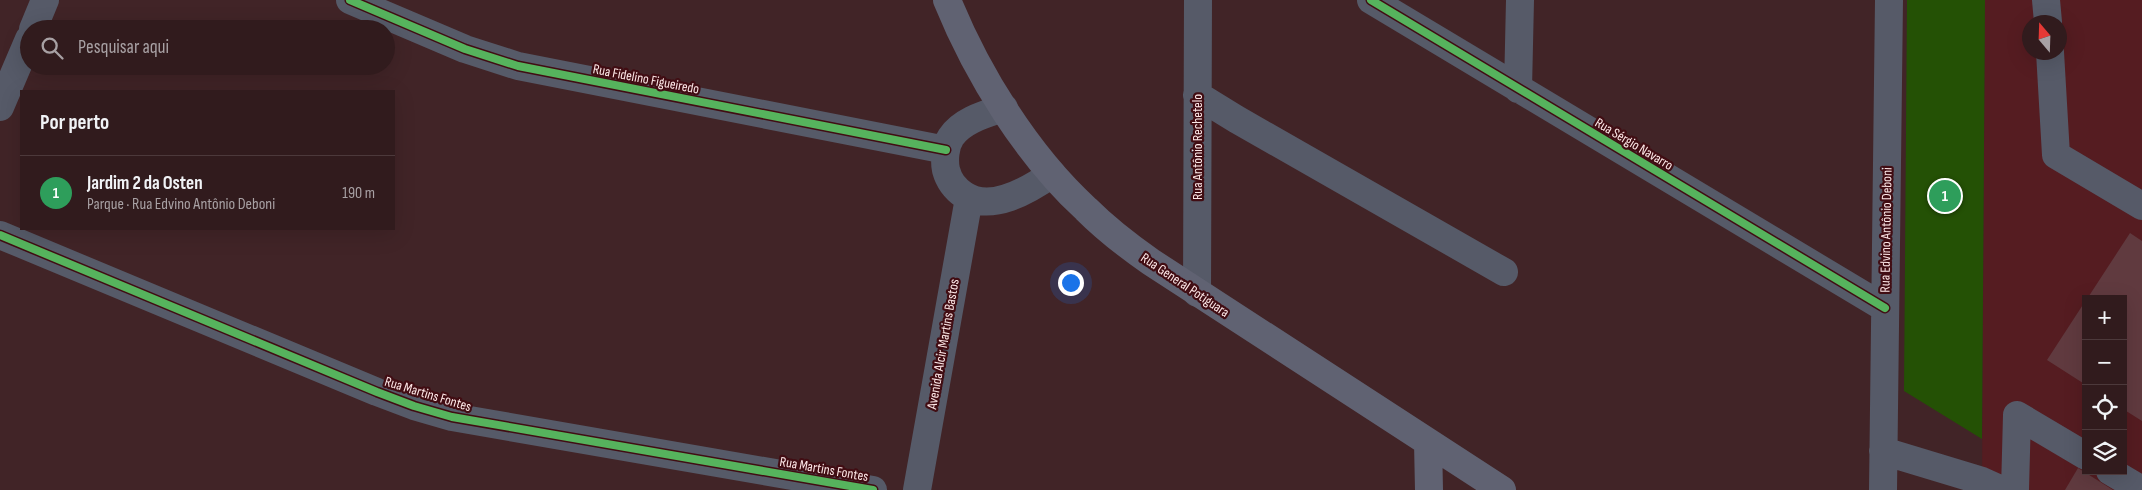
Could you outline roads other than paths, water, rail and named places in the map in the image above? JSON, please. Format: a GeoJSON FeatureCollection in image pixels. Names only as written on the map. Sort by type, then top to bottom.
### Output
{"type":"FeatureCollection","features":[{"type":"Feature","properties":{"kind":"main road","name":"Rua General Potiguara"},"geometry":{"type":"LineString","coordinates":[[947,0],[956,22],[980,68],[1004,108],[1052,174],[1119,239],[1197,294],[1502,490]]}},
{"type":"Feature","properties":{"kind":"main road"},"geometry":{"type":"LineString","coordinates":[[1428,442],[1429,490]]}},
{"type":"Feature","properties":{"kind":"street"},"geometry":{"type":"LineString","coordinates":[[37,20],[45,0]]}},
{"type":"Feature","properties":{"kind":"street","name":"Rua Fidelino Figueiredo"},"geometry":{"type":"LineString","coordinates":[[350,0],[465,49],[518,66],[946,150]]}},
{"type":"Feature","properties":{"kind":"street","name":"Rua Antônio Rechetelo"},"geometry":{"type":"LineString","coordinates":[[1197,294],[1198,0]]}},
{"type":"Feature","properties":{"kind":"street","name":"Rua Sérgio Navarro"},"geometry":{"type":"LineString","coordinates":[[1371,0],[1885,308]]}},
{"type":"Feature","properties":{"kind":"street"},"geometry":{"type":"LineString","coordinates":[[1518,89],[1520,0]]}},
{"type":"Feature","properties":{"kind":"street","name":"Rua Edvino Antônio Deboni"},"geometry":{"type":"LineString","coordinates":[[1883,490],[1889,0]]}},
{"type":"Feature","properties":{"kind":"street"},"geometry":{"type":"LineString","coordinates":[[2046,0],[2047,15]]}},
{"type":"Feature","properties":{"kind":"street"},"geometry":{"type":"LineString","coordinates":[[0,107],[20,59]]}},
{"type":"Feature","properties":{"kind":"street"},"geometry":{"type":"LineString","coordinates":[[2050,60],[2056,154],[2142,206]]}},
{"type":"Feature","properties":{"kind":"street"},"geometry":{"type":"LineString","coordinates":[[1198,94],[1236,119],[1504,272]]}},
{"type":"Feature","properties":{"kind":"street"},"geometry":{"type":"LineString","coordinates":[[1004,108],[963,124],[950,137],[945,163],[948,179],[958,191],[969,198],[984,202],[1021,193],[1052,174]]}},
{"type":"Feature","properties":{"kind":"street","name":"Avenida Alcir Martins Bastos"},"geometry":{"type":"LineString","coordinates":[[918,490],[969,198]]}},
{"type":"Feature","properties":{"kind":"street","name":"Rua Martins Fontes"},"geometry":{"type":"LineString","coordinates":[[0,235],[368,388],[433,412],[492,425],[873,490]]}},
{"type":"Feature","properties":{"kind":"street"},"geometry":{"type":"LineString","coordinates":[[2015,490],[2018,415],[2082,454]]}},
{"type":"Feature","properties":{"kind":"street"},"geometry":{"type":"LineString","coordinates":[[1883,451],[1982,481],[2002,490]]}},
{"type":"Feature","properties":{"kind":"street"},"geometry":{"type":"LineString","coordinates":[[2117,475],[2142,490]]}},
{"type":"Feature","properties":{"kind":"place","name":"Jardim 2 da Osten"},"geometry":{"type":"Point","coordinates":[1945,196]}}]}
